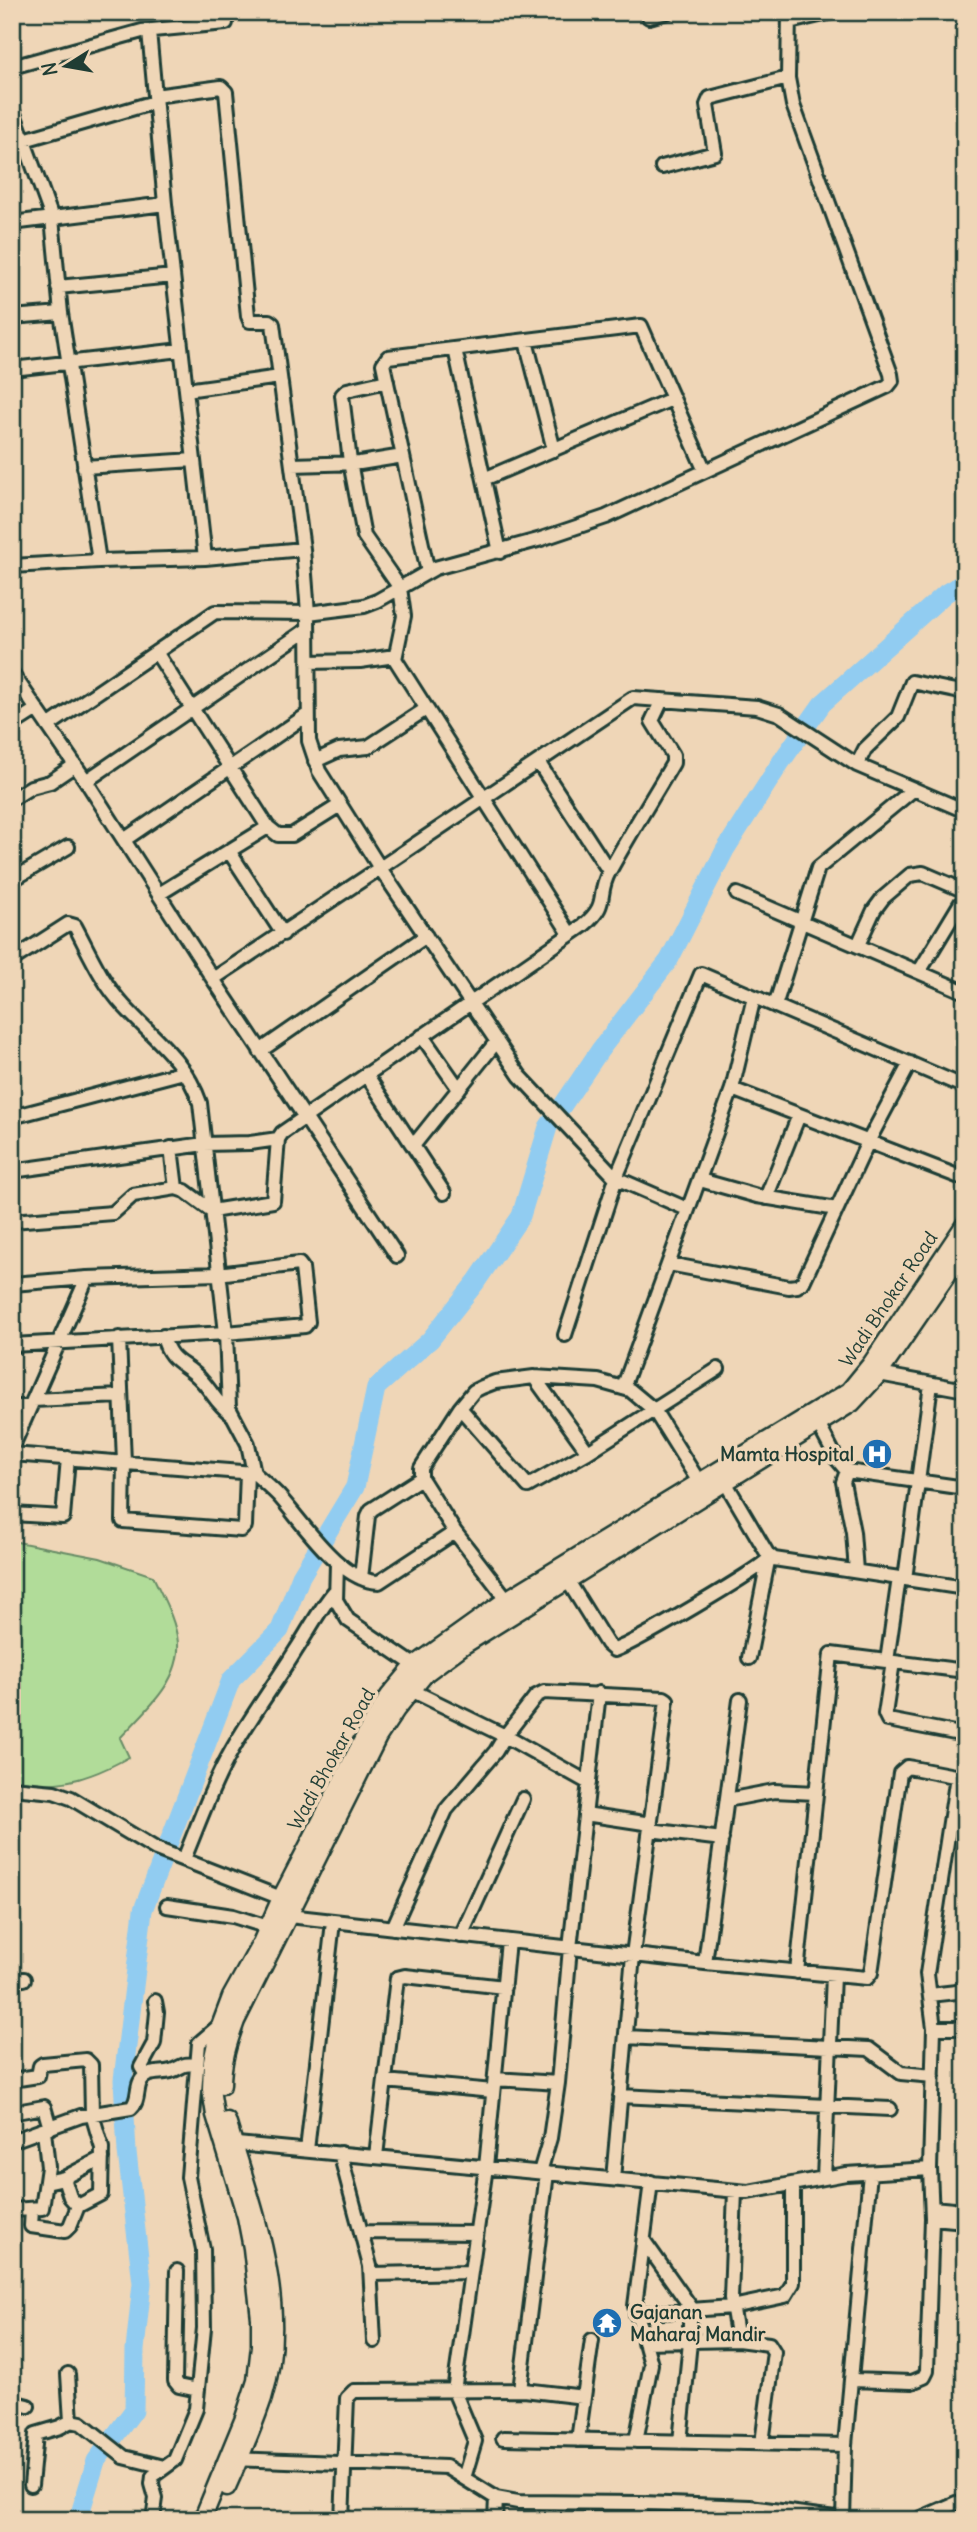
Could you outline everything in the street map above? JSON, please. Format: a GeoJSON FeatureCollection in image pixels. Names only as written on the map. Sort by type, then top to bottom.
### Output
{"type":"FeatureCollection","features":[{"type":"Feature","properties":{"kind":"main road","name":"Wadi Bhokar Road"},"geometry":{"type":"LineString","coordinates":[[816,1420],[849,1391],[863,1374],[965,1224]]}},
{"type":"Feature","properties":{"kind":"main road","name":"Wadi Bhokar Road"},"geometry":{"type":"LineString","coordinates":[[228,2143],[222,2093],[222,2068],[227,2045],[369,1728],[388,1696],[420,1669],[511,1605],[816,1420],[852,1403],[878,1374],[965,1249]]}},
{"type":"Feature","properties":{"kind":"main road","name":"Wadi Bhokar Road"},"geometry":{"type":"LineString","coordinates":[[213,2520],[256,2381],[260,2346],[260,2318],[246,2217],[228,2143],[211,2090],[212,2062],[221,2024],[231,1997],[268,1927],[289,1906],[378,1737],[411,1690],[420,1669]]}},
{"type":"Feature","properties":{"kind":"main road","name":"Wadi Bhokar Road"},"geometry":{"type":"LineString","coordinates":[[202,2520],[233,2460]]}},
{"type":"Feature","properties":{"kind":"street"},"geometry":{"type":"LineString","coordinates":[[12,67],[149,31],[226,23],[222,12]]}},
{"type":"Feature","properties":{"kind":"street"},"geometry":{"type":"LineString","coordinates":[[649,17],[667,12]]}},
{"type":"Feature","properties":{"kind":"street"},"geometry":{"type":"LineString","coordinates":[[48,726],[215,612],[308,613],[364,606],[443,565],[500,552],[606,517],[888,386],[892,381],[891,374],[798,122],[788,78],[789,17],[833,12]]}},
{"type":"Feature","properties":{"kind":"street"},"geometry":{"type":"LineString","coordinates":[[149,31],[165,204],[205,558]]}},
{"type":"Feature","properties":{"kind":"street"},"geometry":{"type":"LineString","coordinates":[[662,167],[715,153],[707,105],[710,98],[788,78]]}},
{"type":"Feature","properties":{"kind":"street"},"geometry":{"type":"LineString","coordinates":[[24,139],[155,99],[221,87],[226,92],[248,316],[250,321],[269,321],[273,324],[303,549],[308,613],[309,741],[319,771],[380,868],[538,1097],[616,1178],[687,1209]]}},
{"type":"Feature","properties":{"kind":"street"},"geometry":{"type":"LineString","coordinates":[[12,108],[52,218],[61,313],[99,561]]}},
{"type":"Feature","properties":{"kind":"street"},"geometry":{"type":"LineString","coordinates":[[12,223],[165,204]]}},
{"type":"Feature","properties":{"kind":"street"},"geometry":{"type":"LineString","coordinates":[[58,287],[173,276]]}},
{"type":"Feature","properties":{"kind":"street"},"geometry":{"type":"LineString","coordinates":[[12,317],[61,313]]}},
{"type":"Feature","properties":{"kind":"street"},"geometry":{"type":"LineString","coordinates":[[428,572],[383,364],[385,358],[641,326],[705,471]]}},
{"type":"Feature","properties":{"kind":"street"},"geometry":{"type":"LineString","coordinates":[[526,341],[554,450]]}},
{"type":"Feature","properties":{"kind":"street"},"geometry":{"type":"LineString","coordinates":[[455,349],[500,552]]}},
{"type":"Feature","properties":{"kind":"street"},"geometry":{"type":"LineString","coordinates":[[12,369],[181,350]]}},
{"type":"Feature","properties":{"kind":"street"},"geometry":{"type":"LineString","coordinates":[[186,390],[280,377]]}},
{"type":"Feature","properties":{"kind":"street"},"geometry":{"type":"LineString","coordinates":[[387,382],[343,392],[350,462],[366,542],[400,588],[404,616],[395,656],[396,663],[570,934]]}},
{"type":"Feature","properties":{"kind":"street"},"geometry":{"type":"LineString","coordinates":[[484,479],[672,399]]}},
{"type":"Feature","properties":{"kind":"street"},"geometry":{"type":"LineString","coordinates":[[292,465],[366,463],[403,456]]}},
{"type":"Feature","properties":{"kind":"street"},"geometry":{"type":"LineString","coordinates":[[84,467],[194,460]]}},
{"type":"Feature","properties":{"kind":"street"},"geometry":{"type":"LineString","coordinates":[[12,566],[205,558],[303,549]]}},
{"type":"Feature","properties":{"kind":"street"},"geometry":{"type":"LineString","coordinates":[[86,781],[308,629]]}},
{"type":"Feature","properties":{"kind":"street"},"geometry":{"type":"LineString","coordinates":[[156,652],[268,827],[278,835],[292,835],[340,805]]}},
{"type":"Feature","properties":{"kind":"street"},"geometry":{"type":"LineString","coordinates":[[308,662],[360,662],[395,656]]}},
{"type":"Feature","properties":{"kind":"street"},"geometry":{"type":"LineString","coordinates":[[12,673],[86,781],[303,1117],[397,1256]]}},
{"type":"Feature","properties":{"kind":"street"},"geometry":{"type":"LineString","coordinates":[[857,765],[865,749],[898,717],[912,681],[965,693]]}},
{"type":"Feature","properties":{"kind":"street"},"geometry":{"type":"LineString","coordinates":[[213,979],[631,699],[757,707],[779,714],[824,746],[857,765],[965,811]]}},
{"type":"Feature","properties":{"kind":"street"},"geometry":{"type":"LineString","coordinates":[[12,1221],[113,1213],[133,1195],[176,1188],[185,1191],[212,1211],[273,1201],[278,1139],[282,1133],[570,934],[597,912],[602,903],[604,884],[609,871],[673,763],[673,755],[652,721],[662,700]]}},
{"type":"Feature","properties":{"kind":"street"},"geometry":{"type":"LineString","coordinates":[[12,725],[37,709]]}},
{"type":"Feature","properties":{"kind":"street"},"geometry":{"type":"LineString","coordinates":[[315,761],[339,750],[368,747],[426,709]]}},
{"type":"Feature","properties":{"kind":"street"},"geometry":{"type":"LineString","coordinates":[[124,840],[307,715]]}},
{"type":"Feature","properties":{"kind":"street"},"geometry":{"type":"LineString","coordinates":[[538,762],[609,871]]}},
{"type":"Feature","properties":{"kind":"street"},"geometry":{"type":"LineString","coordinates":[[12,799],[31,787],[50,782],[75,765]]}},
{"type":"Feature","properties":{"kind":"street"},"geometry":{"type":"LineString","coordinates":[[775,1006],[818,868],[914,789]]}},
{"type":"Feature","properties":{"kind":"street"},"geometry":{"type":"LineString","coordinates":[[159,894],[268,827]]}},
{"type":"Feature","properties":{"kind":"street"},"geometry":{"type":"LineString","coordinates":[[12,880],[68,847]]}},
{"type":"Feature","properties":{"kind":"street"},"geometry":{"type":"LineString","coordinates":[[229,851],[283,934]]}},
{"type":"Feature","properties":{"kind":"street"},"geometry":{"type":"LineString","coordinates":[[858,945],[874,910],[883,898],[909,874],[923,873],[965,894],[919,972]]}},
{"type":"Feature","properties":{"kind":"street"},"geometry":{"type":"LineString","coordinates":[[737,894],[965,992]]}},
{"type":"Feature","properties":{"kind":"street"},"geometry":{"type":"LineString","coordinates":[[12,960],[71,923],[75,926],[106,981],[128,1009],[176,1057],[200,1103],[226,1333],[231,1415]]}},
{"type":"Feature","properties":{"kind":"street"},"geometry":{"type":"LineString","coordinates":[[260,1051],[426,936]]}},
{"type":"Feature","properties":{"kind":"street"},"geometry":{"type":"LineString","coordinates":[[565,1335],[616,1178],[701,974],[965,1087]]}},
{"type":"Feature","properties":{"kind":"street"},"geometry":{"type":"LineString","coordinates":[[623,1388],[732,1089],[754,997]]}},
{"type":"Feature","properties":{"kind":"street"},"geometry":{"type":"LineString","coordinates":[[422,1036],[459,1090]]}},
{"type":"Feature","properties":{"kind":"street"},"geometry":{"type":"LineString","coordinates":[[413,1146],[497,1041]]}},
{"type":"Feature","properties":{"kind":"street"},"geometry":{"type":"LineString","coordinates":[[669,1265],[789,1287],[803,1282],[868,1142],[910,1063]]}},
{"type":"Feature","properties":{"kind":"street"},"geometry":{"type":"LineString","coordinates":[[12,1117],[184,1072]]}},
{"type":"Feature","properties":{"kind":"street"},"geometry":{"type":"LineString","coordinates":[[366,1074],[444,1193]]}},
{"type":"Feature","properties":{"kind":"street"},"geometry":{"type":"LineString","coordinates":[[732,1089],[965,1179]]}},
{"type":"Feature","properties":{"kind":"street"},"geometry":{"type":"LineString","coordinates":[[766,1198],[799,1115]]}},
{"type":"Feature","properties":{"kind":"street"},"geometry":{"type":"LineString","coordinates":[[12,1171],[204,1144],[250,1143],[278,1139]]}},
{"type":"Feature","properties":{"kind":"street"},"geometry":{"type":"LineString","coordinates":[[171,1148],[176,1188]]}},
{"type":"Feature","properties":{"kind":"street"},"geometry":{"type":"LineString","coordinates":[[700,1180],[766,1198],[837,1209]]}},
{"type":"Feature","properties":{"kind":"street"},"geometry":{"type":"LineString","coordinates":[[12,1284],[87,1278],[218,1274],[299,1264],[302,1268],[307,1325],[226,1333],[12,1345]]}},
{"type":"Feature","properties":{"kind":"street"},"geometry":{"type":"LineString","coordinates":[[12,1448],[87,1278]]}},
{"type":"Feature","properties":{"kind":"street"},"geometry":{"type":"LineString","coordinates":[[119,1338],[124,1462],[122,1518],[126,1523],[241,1531],[245,1526],[250,1473],[248,1444],[231,1415],[214,1399],[202,1380],[169,1353],[163,1336]]}},
{"type":"Feature","properties":{"kind":"street"},"geometry":{"type":"LineString","coordinates":[[460,1408],[528,1486],[588,1452],[718,1369]]}},
{"type":"Feature","properties":{"kind":"street"},"geometry":{"type":"LineString","coordinates":[[878,1374],[965,1390]]}},
{"type":"Feature","properties":{"kind":"street"},"geometry":{"type":"LineString","coordinates":[[534,1377],[588,1452]]}},
{"type":"Feature","properties":{"kind":"street"},"geometry":{"type":"LineString","coordinates":[[511,1605],[455,1532],[421,1478],[421,1468],[474,1391],[495,1382],[534,1377],[598,1381],[629,1390],[654,1410],[704,1489]]}},
{"type":"Feature","properties":{"kind":"street"},"geometry":{"type":"LineString","coordinates":[[931,1384],[890,1661],[885,1714],[888,1720],[965,1735]]}},
{"type":"Feature","properties":{"kind":"street"},"geometry":{"type":"LineString","coordinates":[[12,1407],[121,1396]]}},
{"type":"Feature","properties":{"kind":"street"},"geometry":{"type":"LineString","coordinates":[[816,1420],[835,1458],[847,1471],[965,1488]]}},
{"type":"Feature","properties":{"kind":"street"},"geometry":{"type":"LineString","coordinates":[[12,1454],[250,1473],[276,1493],[336,1562],[361,1578],[379,1582],[455,1532]]}},
{"type":"Feature","properties":{"kind":"street"},"geometry":{"type":"LineString","coordinates":[[12,1514],[63,1517],[68,1458]]}},
{"type":"Feature","properties":{"kind":"street"},"geometry":{"type":"LineString","coordinates":[[847,1471],[843,1482],[856,1571]]}},
{"type":"Feature","properties":{"kind":"street"},"geometry":{"type":"LineString","coordinates":[[361,1578],[371,1510],[421,1478]]}},
{"type":"Feature","properties":{"kind":"street"},"geometry":{"type":"LineString","coordinates":[[722,1478],[769,1559],[749,1658]]}},
{"type":"Feature","properties":{"kind":"street"},"geometry":{"type":"LineString","coordinates":[[563,1574],[607,1644],[614,1650],[746,1576],[769,1559],[965,1588]]}},
{"type":"Feature","properties":{"kind":"street"},"geometry":{"type":"LineString","coordinates":[[336,1562],[334,1592],[348,1620],[420,1669]]}},
{"type":"Feature","properties":{"kind":"street"},"geometry":{"type":"LineString","coordinates":[[179,1857],[231,1752],[297,1650],[317,1613],[334,1592]]}},
{"type":"Feature","properties":{"kind":"street"},"geometry":{"type":"LineString","coordinates":[[797,1972],[831,1654],[965,1671]]}},
{"type":"Feature","properties":{"kind":"street"},"geometry":{"type":"LineString","coordinates":[[411,1690],[505,1736],[589,1783]]}},
{"type":"Feature","properties":{"kind":"street"},"geometry":{"type":"LineString","coordinates":[[393,1928],[446,1810],[492,1757],[539,1693],[599,1693],[667,1700],[633,1955],[613,2179]]}},
{"type":"Feature","properties":{"kind":"street"},"geometry":{"type":"LineString","coordinates":[[520,2390],[543,2172],[558,2083],[570,1948],[599,1693]]}},
{"type":"Feature","properties":{"kind":"street"},"geometry":{"type":"LineString","coordinates":[[705,1963],[740,1700]]}},
{"type":"Feature","properties":{"kind":"street"},"geometry":{"type":"LineString","coordinates":[[12,1788],[54,1792],[71,1798],[156,1849],[333,1922],[867,1978],[872,1973],[901,1773],[903,1769],[913,1768],[961,1777],[928,1965],[934,2028],[927,2371],[924,2377],[912,2382],[851,2380]]}},
{"type":"Feature","properties":{"kind":"street"},"geometry":{"type":"LineString","coordinates":[[727,1801],[774,1791],[816,1793]]}},
{"type":"Feature","properties":{"kind":"street"},"geometry":{"type":"LineString","coordinates":[[461,1936],[523,1800]]}},
{"type":"Feature","properties":{"kind":"street"},"geometry":{"type":"LineString","coordinates":[[585,1814],[722,1839]]}},
{"type":"Feature","properties":{"kind":"street"},"geometry":{"type":"LineString","coordinates":[[167,1906],[233,1916],[268,1927]]}},
{"type":"Feature","properties":{"kind":"street"},"geometry":{"type":"LineString","coordinates":[[307,2150],[333,1922]]}},
{"type":"Feature","properties":{"kind":"street"},"geometry":{"type":"LineString","coordinates":[[464,2478],[475,2441],[454,2391],[486,2167],[508,1941]]}},
{"type":"Feature","properties":{"kind":"street"},"geometry":{"type":"LineString","coordinates":[[376,2156],[397,1978],[405,1976],[504,1987]]}},
{"type":"Feature","properties":{"kind":"street"},"geometry":{"type":"LineString","coordinates":[[824,2178],[833,1976]]}},
{"type":"Feature","properties":{"kind":"street"},"geometry":{"type":"LineString","coordinates":[[930,1995],[965,1991]]}},
{"type":"Feature","properties":{"kind":"street"},"geometry":{"type":"LineString","coordinates":[[146,2075],[141,2067],[154,2043],[157,2012],[155,2001]]}},
{"type":"Feature","properties":{"kind":"street"},"geometry":{"type":"LineString","coordinates":[[153,2520],[156,2498],[152,2479],[154,2473],[177,2458],[195,2413],[204,2328],[203,2249],[188,2177],[200,2040],[221,2024]]}},
{"type":"Feature","properties":{"kind":"street"},"geometry":{"type":"LineString","coordinates":[[934,2028],[965,2028]]}},
{"type":"Feature","properties":{"kind":"street"},"geometry":{"type":"LineString","coordinates":[[625,2037],[869,2049],[901,2074],[933,2076]]}},
{"type":"Feature","properties":{"kind":"street"},"geometry":{"type":"LineString","coordinates":[[12,2080],[38,2076],[41,2064],[86,2060],[91,2065],[93,2114],[102,2148],[101,2194],[78,2206],[70,2226],[65,2231],[32,2226],[32,2210]]}},
{"type":"Feature","properties":{"kind":"street"},"geometry":{"type":"LineString","coordinates":[[12,2141],[74,2118],[131,2108],[136,2102],[141,2079],[146,2075],[173,2071],[183,2064],[197,2065]]}},
{"type":"Feature","properties":{"kind":"street"},"geometry":{"type":"LineString","coordinates":[[385,2081],[494,2085],[558,2083]]}},
{"type":"Feature","properties":{"kind":"street"},"geometry":{"type":"LineString","coordinates":[[620,2096],[890,2109]]}},
{"type":"Feature","properties":{"kind":"street"},"geometry":{"type":"LineString","coordinates":[[12,2105],[16,2112],[44,2107],[48,2167],[41,2208],[12,2210]]}},
{"type":"Feature","properties":{"kind":"street"},"geometry":{"type":"LineString","coordinates":[[228,2143],[748,2192],[824,2178],[930,2169]]}},
{"type":"Feature","properties":{"kind":"street"},"geometry":{"type":"LineString","coordinates":[[340,2153],[372,2274],[374,2341]]}},
{"type":"Feature","properties":{"kind":"street"},"geometry":{"type":"LineString","coordinates":[[46,2182],[64,2178],[102,2158]]}},
{"type":"Feature","properties":{"kind":"street"},"geometry":{"type":"LineString","coordinates":[[844,2519],[845,2445],[870,2173]]}},
{"type":"Feature","properties":{"kind":"street"},"geometry":{"type":"LineString","coordinates":[[64,2178],[70,2197],[78,2206]]}},
{"type":"Feature","properties":{"kind":"street"},"geometry":{"type":"LineString","coordinates":[[636,2441],[651,2364],[636,2314],[651,2182]]}},
{"type":"Feature","properties":{"kind":"street"},"geometry":{"type":"LineString","coordinates":[[636,2314],[732,2307],[780,2298],[789,2293],[792,2288],[793,2184]]}},
{"type":"Feature","properties":{"kind":"street"},"geometry":{"type":"LineString","coordinates":[[735,2190],[732,2307],[738,2340]]}},
{"type":"Feature","properties":{"kind":"street"},"geometry":{"type":"LineString","coordinates":[[932,2213],[965,2211]]}},
{"type":"Feature","properties":{"kind":"street"},"geometry":{"type":"LineString","coordinates":[[932,2213],[965,2221]]}},
{"type":"Feature","properties":{"kind":"street"},"geometry":{"type":"LineString","coordinates":[[362,2232],[476,2233]]}},
{"type":"Feature","properties":{"kind":"street"},"geometry":{"type":"LineString","coordinates":[[644,2241],[689,2303],[691,2310],[680,2442]]}},
{"type":"Feature","properties":{"kind":"street"},"geometry":{"type":"LineString","coordinates":[[177,2271],[175,2381],[179,2386],[198,2390]]}},
{"type":"Feature","properties":{"kind":"street"},"geometry":{"type":"LineString","coordinates":[[372,2274],[471,2272]]}},
{"type":"Feature","properties":{"kind":"street"},"geometry":{"type":"LineString","coordinates":[[578,2440],[592,2340]]}},
{"type":"Feature","properties":{"kind":"street"},"geometry":{"type":"LineString","coordinates":[[645,2342],[738,2340],[765,2342],[773,2347],[762,2443]]}},
{"type":"Feature","properties":{"kind":"street"},"geometry":{"type":"LineString","coordinates":[[68,2374],[71,2421]]}},
{"type":"Feature","properties":{"kind":"street"},"geometry":{"type":"LineString","coordinates":[[342,2520],[349,2393],[520,2390],[584,2397]]}},
{"type":"Feature","properties":{"kind":"street"},"geometry":{"type":"LineString","coordinates":[[12,2402],[28,2406]]}},
{"type":"Feature","properties":{"kind":"street"},"geometry":{"type":"LineString","coordinates":[[31,2485],[36,2434],[71,2421],[82,2423],[124,2457],[164,2467]]}},
{"type":"Feature","properties":{"kind":"street"},"geometry":{"type":"LineString","coordinates":[[503,2438],[845,2445]]}},
{"type":"Feature","properties":{"kind":"street"},"geometry":{"type":"LineString","coordinates":[[233,2460],[446,2467],[496,2498],[517,2502],[641,2502],[750,2507],[810,2518],[851,2520]]}},
{"type":"Feature","properties":{"kind":"street"},"geometry":{"type":"LineString","coordinates":[[495,2520],[496,2498]]}},
{"type":"Feature","properties":{"kind":"street"},"geometry":{"type":"LineString","coordinates":[[641,2502],[641,2520]]}},
{"type":"Feature","properties":{"kind":"street"},"geometry":{"type":"LineString","coordinates":[[917,2520],[956,2503],[965,2502]]}},
{"type":"Feature","properties":{"kind":"green space"},"geometry":{"type":"Polygon","coordinates":[[[12,1541],[100,1558],[153,1576],[175,1626],[177,1657],[167,1684],[120,1738],[129,1757],[103,1770],[66,1782],[12,1781],[12,1541]]]}},
{"type":"Feature","properties":{"kind":"waterway"},"geometry":{"type":"LineString","coordinates":[[78,2520],[96,2461],[134,2410],[135,2350],[142,2283],[127,2152],[123,2080],[143,1910],[231,1680],[280,1630],[301,1576],[355,1487],[376,1388],[430,1340],[476,1282],[521,1216],[548,1127],[600,1050],[669,960],[725,850],[781,762],[822,704],[946,593],[965,582]]}},
{"type":"Feature","properties":{"kind":"place","name":"Mamta Hospital"},"geometry":{"type":"Point","coordinates":[877,1454]}},
{"type":"Feature","properties":{"kind":"place","name":"Gajanan Maharaj Mandir"},"geometry":{"type":"Point","coordinates":[607,2323]}}]}
